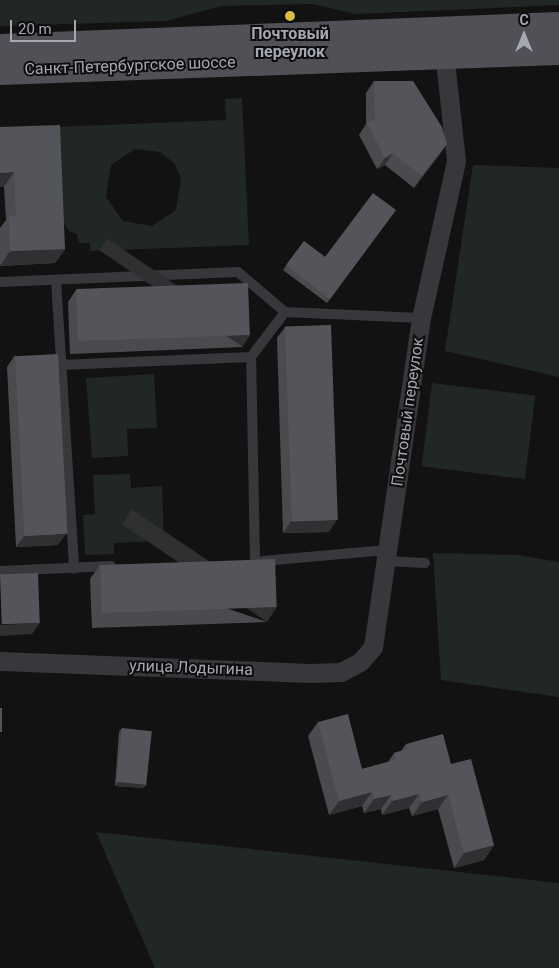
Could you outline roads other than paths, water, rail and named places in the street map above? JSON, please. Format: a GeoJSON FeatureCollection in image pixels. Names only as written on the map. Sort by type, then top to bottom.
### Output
{"type":"FeatureCollection","features":[{"type":"Feature","properties":{"kind":"main road","name":"Санкт-Петербургское шоссе"},"geometry":{"type":"LineString","coordinates":[[0,72],[443,43],[559,26]]}},
{"type":"Feature","properties":{"kind":"main road","name":"Санкт-Петербургское шоссе"},"geometry":{"type":"LineString","coordinates":[[0,48],[443,43],[559,51]]}},
{"type":"Feature","properties":{"kind":"street","name":"Почтовый переулок"},"geometry":{"type":"LineString","coordinates":[[373,647],[422,318],[456,161],[443,43]]}},
{"type":"Feature","properties":{"kind":"street","name":"улица Лодыгина"},"geometry":{"type":"LineString","coordinates":[[0,661],[310,673],[341,672],[360,662],[373,647]]}},
{"type":"Feature","properties":{"kind":"lane"},"geometry":{"type":"LineString","coordinates":[[0,282],[238,272],[285,312],[422,318]]}},
{"type":"Feature","properties":{"kind":"lane"},"geometry":{"type":"LineString","coordinates":[[56,280],[74,568]]}},
{"type":"Feature","properties":{"kind":"lane"},"geometry":{"type":"LineString","coordinates":[[285,312],[251,357],[250,561],[387,556],[425,563]]}},
{"type":"Feature","properties":{"kind":"lane"},"geometry":{"type":"LineString","coordinates":[[60,365],[251,357]]}},
{"type":"Feature","properties":{"kind":"lane"},"geometry":{"type":"LineString","coordinates":[[0,571],[121,566]]}},
{"type":"Feature","properties":{"kind":"place","name":"Почтовый переулок"},"geometry":{"type":"Point","coordinates":[290,16]}}]}
